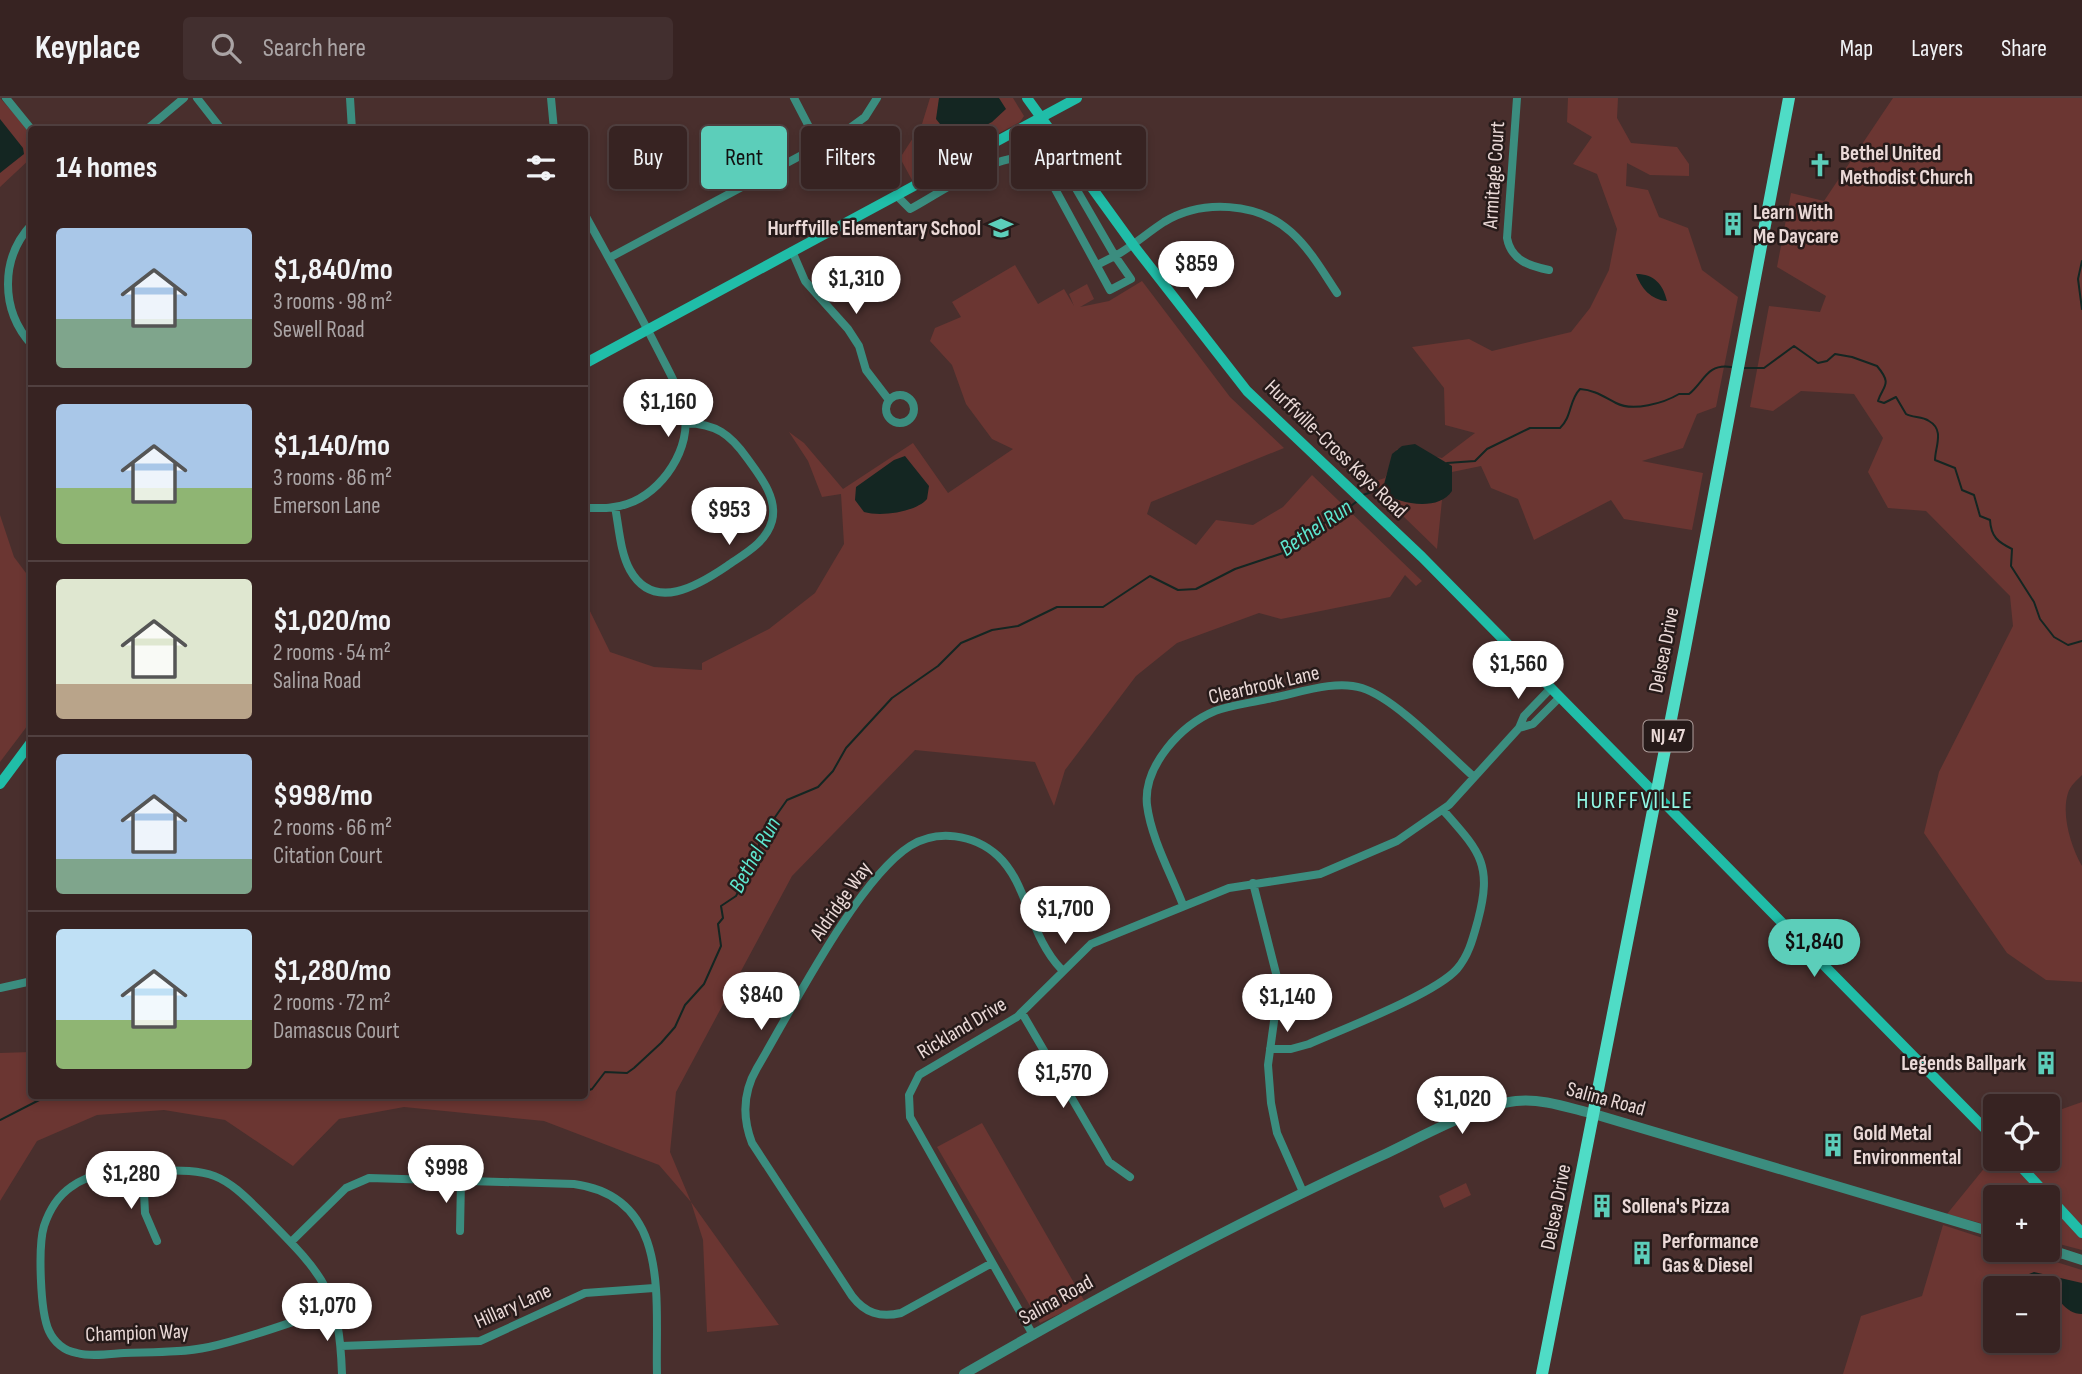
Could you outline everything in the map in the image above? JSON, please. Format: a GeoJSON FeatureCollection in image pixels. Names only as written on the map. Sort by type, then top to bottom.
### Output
{"type":"FeatureCollection","features":[{"type":"Feature","properties":{"kind":"main road","name":"Hurffville-Cross Keys Road"},"geometry":{"type":"LineString","coordinates":[[1027,98],[1048,126]]}},
{"type":"Feature","properties":{"kind":"main road"},"geometry":{"type":"LineString","coordinates":[[588,362],[1077,98]]}},
{"type":"Feature","properties":{"kind":"main road","name":"Delsea Drive"},"geometry":{"type":"LineString","coordinates":[[1542,1374],[1656,795],[1788,98]]}},
{"type":"Feature","properties":{"kind":"main road","name":"Hurffville-Cross Keys Road"},"geometry":{"type":"LineString","coordinates":[[1093,189],[1247,391],[1422,557],[1549,690],[1983,1127]]}},
{"type":"Feature","properties":{"kind":"main road"},"geometry":{"type":"LineString","coordinates":[[0,785],[28,746]]}},
{"type":"Feature","properties":{"kind":"main road"},"geometry":{"type":"LineString","coordinates":[[2025,1171],[2082,1233]]}},
{"type":"Feature","properties":{"kind":"street"},"geometry":{"type":"LineString","coordinates":[[6,98],[29,126]]}},
{"type":"Feature","properties":{"kind":"street"},"geometry":{"type":"LineString","coordinates":[[151,126],[184,98]]}},
{"type":"Feature","properties":{"kind":"street"},"geometry":{"type":"LineString","coordinates":[[197,98],[219,126]]}},
{"type":"Feature","properties":{"kind":"street"},"geometry":{"type":"LineString","coordinates":[[350,98],[352,126]]}},
{"type":"Feature","properties":{"kind":"street"},"geometry":{"type":"LineString","coordinates":[[551,98],[554,126]]}},
{"type":"Feature","properties":{"kind":"street"},"geometry":{"type":"LineString","coordinates":[[794,98],[809,126]]}},
{"type":"Feature","properties":{"kind":"street"},"geometry":{"type":"LineString","coordinates":[[852,126],[858,122],[877,98]]}},
{"type":"Feature","properties":{"kind":"street","name":"Armitage Court"},"geometry":{"type":"LineString","coordinates":[[1517,98],[1507,238],[1513,254],[1519,259],[1549,270]]}},
{"type":"Feature","properties":{"kind":"street"},"geometry":{"type":"LineString","coordinates":[[609,258],[801,156]]}},
{"type":"Feature","properties":{"kind":"street"},"geometry":{"type":"LineString","coordinates":[[895,195],[910,209],[997,162],[1011,158]]}},
{"type":"Feature","properties":{"kind":"street"},"geometry":{"type":"LineString","coordinates":[[1055,189],[1110,290],[1130,279],[1076,189]]}},
{"type":"Feature","properties":{"kind":"street"},"geometry":{"type":"LineString","coordinates":[[1097,265],[1134,246],[1165,222],[1187,212],[1228,207],[1252,210],[1291,231],[1337,293]]}},
{"type":"Feature","properties":{"kind":"street"},"geometry":{"type":"LineString","coordinates":[[588,220],[648,330],[679,395],[686,424],[676,460],[664,478],[630,503],[615,508],[588,508]]}},
{"type":"Feature","properties":{"kind":"street"},"geometry":{"type":"LineString","coordinates":[[28,229],[12,250],[2,281],[8,310],[28,339]]}},
{"type":"Feature","properties":{"kind":"street"},"geometry":{"type":"LineString","coordinates":[[792,251],[805,281],[848,329],[859,346],[866,370],[889,400]]}},
{"type":"Feature","properties":{"kind":"street"},"geometry":{"type":"LineString","coordinates":[[615,508],[631,572],[651,590],[662,593],[684,592],[699,585],[757,545],[772,521],[770,495],[743,452],[720,429],[686,424]]}},
{"type":"Feature","properties":{"kind":"street","name":"Clearbrook Lane"},"geometry":{"type":"LineString","coordinates":[[1183,905],[1151,821],[1147,789],[1153,770],[1171,745],[1192,725],[1215,711],[1332,687],[1361,688],[1386,700],[1474,777]]}},
{"type":"Feature","properties":{"kind":"street","name":"Rickland Drive"},"geometry":{"type":"LineString","coordinates":[[1033,1335],[911,1117],[909,1095],[913,1083],[926,1069],[1022,1013],[1062,970],[1097,940],[1233,886],[1327,872],[1405,836],[1443,810],[1519,728],[1524,716],[1549,690]]}},
{"type":"Feature","properties":{"kind":"street","name":"Rickland Drive"},"geometry":{"type":"LineString","coordinates":[[1519,728],[1533,724],[1558,699]]}},
{"type":"Feature","properties":{"kind":"street"},"geometry":{"type":"LineString","coordinates":[[1270,1049],[1297,1048],[1314,1042],[1433,987],[1460,965],[1471,945],[1481,908],[1483,874],[1471,840],[1443,810]]}},
{"type":"Feature","properties":{"kind":"street","name":"Aldridge Way"},"geometry":{"type":"LineString","coordinates":[[992,1262],[901,1313],[880,1315],[861,1307],[752,1143],[745,1115],[746,1093],[754,1073],[851,912],[892,860],[919,841],[938,836],[957,836],[980,844],[997,855],[1015,879],[1043,948],[1062,970]]}},
{"type":"Feature","properties":{"kind":"street"},"geometry":{"type":"LineString","coordinates":[[1254,883],[1278,979],[1278,1004],[1270,1049],[1269,1086],[1274,1120],[1303,1192]]}},
{"type":"Feature","properties":{"kind":"street"},"geometry":{"type":"LineString","coordinates":[[0,988],[28,982]]}},
{"type":"Feature","properties":{"kind":"street"},"geometry":{"type":"LineString","coordinates":[[1022,1013],[1109,1162],[1130,1177]]}},
{"type":"Feature","properties":{"kind":"street","name":"Salina Road"},"geometry":{"type":"LineString","coordinates":[[964,1374],[1214,1235],[1303,1192],[1506,1102],[1540,1101],[1594,1114],[1983,1229]]}},
{"type":"Feature","properties":{"kind":"street","name":"Champion Way"},"geometry":{"type":"LineString","coordinates":[[335,1308],[222,1344],[183,1351],[83,1354],[60,1346],[46,1322],[41,1247],[47,1219],[62,1194],[77,1182],[107,1172],[190,1170],[221,1177],[240,1191],[291,1242],[322,1279],[335,1308],[342,1374]]}},
{"type":"Feature","properties":{"kind":"street"},"geometry":{"type":"LineString","coordinates":[[143,1172],[145,1213],[157,1241]]}},
{"type":"Feature","properties":{"kind":"street"},"geometry":{"type":"LineString","coordinates":[[291,1242],[339,1194],[360,1181],[380,1177],[574,1184],[606,1193],[632,1212],[647,1236],[654,1261],[657,1374]]}},
{"type":"Feature","properties":{"kind":"street"},"geometry":{"type":"LineString","coordinates":[[460,1231],[461,1180]]}},
{"type":"Feature","properties":{"kind":"street"},"geometry":{"type":"LineString","coordinates":[[2060,1253],[2082,1260]]}},
{"type":"Feature","properties":{"kind":"street","name":"Hillary Lane"},"geometry":{"type":"LineString","coordinates":[[341,1346],[480,1341],[585,1293],[654,1288]]}},
{"type":"Feature","properties":{"kind":"shaded area"},"geometry":{"type":"Polygon","coordinates":[[[0,98],[28,130],[28,161],[0,187],[0,98]]]}},
{"type":"Feature","properties":{"kind":"shaded area"},"geometry":{"type":"Polygon","coordinates":[[[930,98],[1013,98],[1024,116],[1020,122],[997,134],[997,126],[921,126],[930,98]]]}},
{"type":"Feature","properties":{"kind":"shaded area"},"geometry":{"type":"Polygon","coordinates":[[[1568,98],[1618,98],[1617,118],[1631,143],[1677,147],[1689,164],[1689,176],[1650,175],[1627,163],[1626,186],[1648,190],[1659,217],[1688,228],[1702,270],[1738,297],[1716,407],[1697,414],[1683,448],[1642,461],[1703,473],[1692,530],[1624,519],[1611,500],[1534,540],[1518,499],[1491,488],[1481,466],[1452,472],[1442,500],[1437,549],[1369,483],[1385,478],[1397,449],[1442,458],[1475,433],[1445,425],[1444,388],[1412,347],[1469,339],[1492,351],[1571,332],[1590,308],[1609,270],[1617,229],[1597,174],[1573,164],[1592,137],[1567,122],[1568,98]]]}},
{"type":"Feature","properties":{"kind":"shaded area"},"geometry":{"type":"Polygon","coordinates":[[[1893,98],[2082,98],[2082,775],[2069,790],[2066,820],[2074,850],[2082,866],[2082,982],[2046,980],[2007,953],[1924,833],[1939,772],[2013,626],[2010,596],[1926,511],[1888,508],[1868,472],[1883,438],[1854,394],[1801,391],[1773,411],[1750,407],[1769,306],[1820,312],[1826,296],[1777,267],[1791,193],[1824,201],[1893,98]]]}},
{"type":"Feature","properties":{"kind":"shaded area"},"geometry":{"type":"Polygon","coordinates":[[[914,136],[914,179],[912,180],[900,158],[914,136]]]}},
{"type":"Feature","properties":{"kind":"shaded area"},"geometry":{"type":"Polygon","coordinates":[[[1015,265],[1038,304],[1064,289],[1074,306],[1069,294],[1087,284],[1094,299],[1080,307],[1109,301],[1142,281],[1230,397],[1284,448],[1151,502],[1147,514],[1196,545],[1216,520],[1253,525],[1283,507],[1312,475],[1422,581],[1416,586],[1405,575],[1390,597],[1281,619],[1259,613],[1177,643],[1136,676],[1065,770],[1054,806],[1035,762],[915,750],[792,876],[676,1092],[670,1152],[691,1202],[659,1165],[544,1121],[404,1107],[339,1119],[293,1166],[225,1120],[164,1110],[97,1115],[37,1141],[0,1201],[0,1053],[28,1052],[28,1099],[588,1099],[588,607],[610,652],[654,667],[702,670],[702,663],[769,629],[815,593],[844,544],[841,494],[822,497],[808,461],[789,432],[804,443],[843,489],[913,443],[948,493],[1013,449],[992,439],[966,404],[952,365],[930,341],[935,328],[961,317],[952,302],[1015,265]]]}},
{"type":"Feature","properties":{"kind":"shaded area"},"geometry":{"type":"Polygon","coordinates":[[[0,515],[14,557],[28,576],[28,725],[0,762],[0,515]]]}},
{"type":"Feature","properties":{"kind":"shaded area"},"geometry":{"type":"Polygon","coordinates":[[[2082,1102],[2082,1250],[2060,1244],[2060,1185],[1983,1185],[1983,1224],[1947,1214],[1983,1170],[2060,1171],[2060,1110],[2082,1102]]]}},
{"type":"Feature","properties":{"kind":"shaded area"},"geometry":{"type":"Polygon","coordinates":[[[982,1123],[1085,1302],[1040,1323],[937,1147],[982,1123]]]}},
{"type":"Feature","properties":{"kind":"shaded area"},"geometry":{"type":"Polygon","coordinates":[[[1466,1183],[1471,1195],[1444,1208],[1439,1196],[1466,1183]]]}},
{"type":"Feature","properties":{"kind":"shaded area"},"geometry":{"type":"Polygon","coordinates":[[[691,1202],[779,1325],[707,1332],[703,1240],[691,1202]]]}},
{"type":"Feature","properties":{"kind":"shaded area"},"geometry":{"type":"Polygon","coordinates":[[[1943,1225],[1983,1238],[1983,1262],[2056,1262],[2082,1270],[2082,1374],[1843,1374],[1861,1316],[1922,1296],[1943,1225]]]}},
{"type":"Feature","properties":{"kind":"water"},"geometry":{"type":"Polygon","coordinates":[[[939,98],[999,98],[1006,109],[984,126],[942,126],[936,119],[939,98]]]}},
{"type":"Feature","properties":{"kind":"water"},"geometry":{"type":"Polygon","coordinates":[[[0,119],[23,148],[24,154],[0,173],[0,119]]]}},
{"type":"Feature","properties":{"kind":"water"},"geometry":{"type":"Polygon","coordinates":[[[1636,274],[1657,281],[1667,301],[1647,292],[1636,274]]]}},
{"type":"Feature","properties":{"kind":"water"},"geometry":{"type":"Polygon","coordinates":[[[1415,444],[1452,466],[1452,491],[1438,502],[1418,504],[1398,500],[1382,492],[1392,454],[1402,446],[1415,444]]]}},
{"type":"Feature","properties":{"kind":"water"},"geometry":{"type":"Polygon","coordinates":[[[905,456],[929,486],[927,499],[915,507],[898,512],[864,512],[855,500],[856,487],[894,460],[905,456]]]}},
{"type":"Feature","properties":{"kind":"water"},"geometry":{"type":"Polygon","coordinates":[[[2034,1272],[2051,1276],[2024,1276],[2034,1272]]]}},
{"type":"Feature","properties":{"kind":"water"},"geometry":{"type":"Polygon","coordinates":[[[2060,1278],[2082,1283],[2082,1314],[2071,1311],[2062,1303],[2060,1278]]]}},
{"type":"Feature","properties":{"kind":"waterway"},"geometry":{"type":"LineString","coordinates":[[2082,261],[2078,279],[2082,309]]}},
{"type":"Feature","properties":{"kind":"waterway","name":"Bethel Run"},"geometry":{"type":"LineString","coordinates":[[1744,368],[1764,368],[1794,346],[1818,363],[1827,361],[1835,354],[1877,366],[1886,381],[1878,401],[1884,403],[1896,397],[1906,414],[1926,419],[1937,429],[1935,460],[1955,468],[1962,490],[1974,495],[1980,516],[1990,520],[1996,538],[2012,549],[2011,566],[2034,602],[2040,619],[2054,637],[2068,645],[2082,641]]}},
{"type":"Feature","properties":{"kind":"waterway","name":"Bethel Run"},"geometry":{"type":"LineString","coordinates":[[1447,463],[1475,461],[1487,449],[1530,428],[1560,428],[1567,419],[1580,389],[1595,392],[1623,406],[1648,405],[1679,394],[1689,394],[1711,371],[1731,367]]}},
{"type":"Feature","properties":{"kind":"waterway","name":"Bethel Run"},"geometry":{"type":"LineString","coordinates":[[1363,495],[1383,488]]}},
{"type":"Feature","properties":{"kind":"waterway","name":"Bethel Run"},"geometry":{"type":"LineString","coordinates":[[588,1090],[605,1072],[627,1073],[634,1068],[675,1027],[685,1005],[704,984],[721,946],[718,924],[723,918],[721,906],[736,896],[759,852],[759,840],[787,800],[818,787],[833,771],[846,748],[892,698],[938,666],[961,643],[992,630],[1018,626],[1057,607],[1103,607],[1150,576],[1178,590],[1196,589],[1235,569],[1283,553],[1303,531],[1334,519],[1356,502]]}},
{"type":"Feature","properties":{"kind":"waterway","name":"Bethel Run"},"geometry":{"type":"LineString","coordinates":[[0,1120],[41,1099]]}},
{"type":"Feature","properties":{"kind":"place","name":"Bethel United Methodist Church"},"geometry":{"type":"Point","coordinates":[1820,165]}},
{"type":"Feature","properties":{"kind":"place","name":"Learn With Me Daycare"},"geometry":{"type":"Point","coordinates":[1733,224]}},
{"type":"Feature","properties":{"kind":"place","name":"Hurffville Elementary School"},"geometry":{"type":"Point","coordinates":[1001,228]}},
{"type":"Feature","properties":{"kind":"place","name":"Legends Ballpark"},"geometry":{"type":"Point","coordinates":[2046,1063]}},
{"type":"Feature","properties":{"kind":"place","name":"Gold Metal Environmental"},"geometry":{"type":"Point","coordinates":[1833,1145]}},
{"type":"Feature","properties":{"kind":"place","name":"Sollena's Pizza"},"geometry":{"type":"Point","coordinates":[1602,1206]}},
{"type":"Feature","properties":{"kind":"place","name":"Performance Gas & Diesel"},"geometry":{"type":"Point","coordinates":[1642,1253]}},
{"type":"Feature","properties":{"kind":"district","name":"HURFFVILLE"},"geometry":{"type":"Point","coordinates":[1635,800]}}]}
